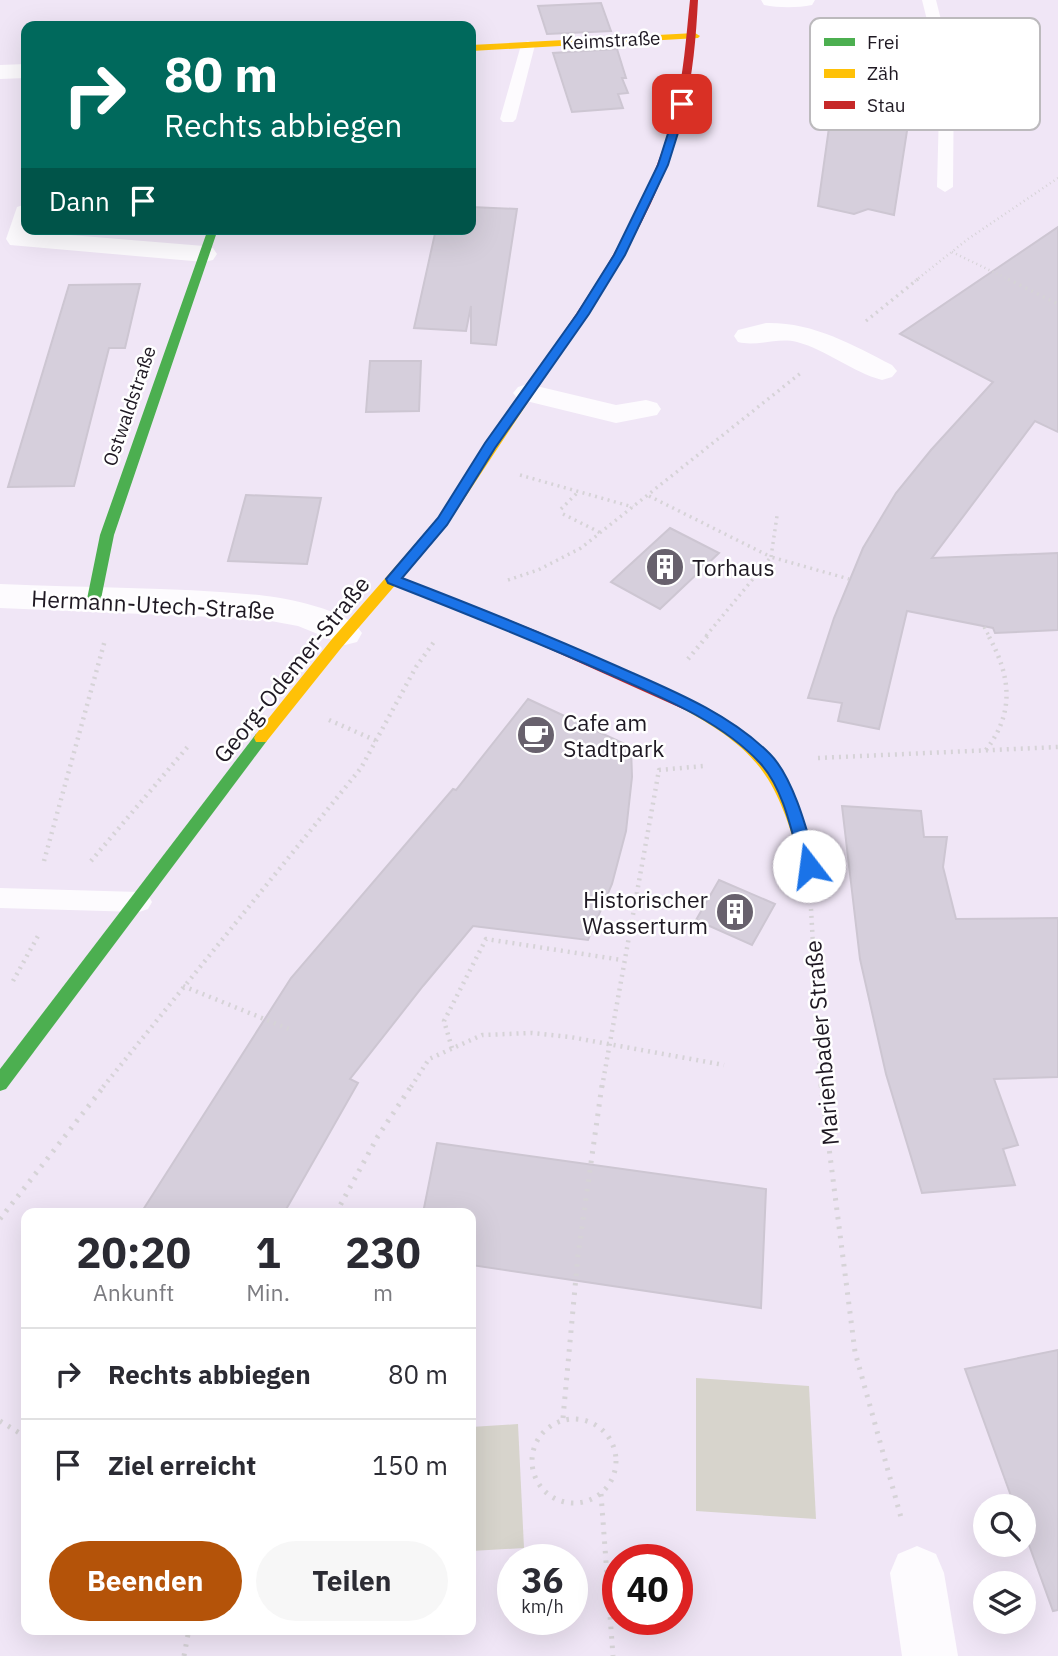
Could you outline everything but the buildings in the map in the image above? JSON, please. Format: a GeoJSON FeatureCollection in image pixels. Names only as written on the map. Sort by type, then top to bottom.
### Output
{"type":"FeatureCollection","features":[{"type":"Feature","properties":{"kind":"street","name":"Georg-Odemer-Straße"},"geometry":{"type":"LineString","coordinates":[[0,1083],[241,764],[345,633],[442,522],[490,446],[583,314],[647,203],[676,127],[695,36],[694,0]]}},
{"type":"Feature","properties":{"kind":"street"},"geometry":{"type":"LineString","coordinates":[[772,0],[804,0]]}},
{"type":"Feature","properties":{"kind":"street","name":"Keimstraße"},"geometry":{"type":"LineString","coordinates":[[476,48],[695,36]]}},
{"type":"Feature","properties":{"kind":"street"},"geometry":{"type":"LineString","coordinates":[[0,72],[21,71]]}},
{"type":"Feature","properties":{"kind":"street"},"geometry":{"type":"LineString","coordinates":[[21,231],[19,239],[204,254]]}},
{"type":"Feature","properties":{"kind":"street","name":"Ostwaldstraße"},"geometry":{"type":"LineString","coordinates":[[105,600],[107,535],[211,235]]}},
{"type":"Feature","properties":{"kind":"street"},"geometry":{"type":"LineString","coordinates":[[748,336],[760,331],[791,331],[810,336],[882,371]]}},
{"type":"Feature","properties":{"kind":"street"},"geometry":{"type":"LineString","coordinates":[[528,393],[616,414],[646,409]]}},
{"type":"Feature","properties":{"kind":"street"},"geometry":{"type":"LineString","coordinates":[[393,579],[546,640],[662,692],[723,725],[766,760],[789,802],[809,866]]}},
{"type":"Feature","properties":{"kind":"street","name":"Hermann-Utech-Straße"},"geometry":{"type":"LineString","coordinates":[[0,596],[260,607],[305,615],[345,633]]}},
{"type":"Feature","properties":{"kind":"street"},"geometry":{"type":"LineString","coordinates":[[917,1573],[930,1656]]}},
{"type":"Feature","properties":{"kind":"lane"},"geometry":{"type":"LineString","coordinates":[[929,0],[934,18]]}},
{"type":"Feature","properties":{"kind":"lane","name":"Keimstraße"},"geometry":{"type":"LineString","coordinates":[[508,119],[528,45]]}},
{"type":"Feature","properties":{"kind":"lane"},"geometry":{"type":"LineString","coordinates":[[945,187],[946,130]]}},
{"type":"Feature","properties":{"kind":"lane"},"geometry":{"type":"LineString","coordinates":[[0,898],[139,902]]}},
{"type":"Feature","properties":{"kind":"path"},"geometry":{"type":"LineString","coordinates":[[952,252],[1058,304]]}},
{"type":"Feature","properties":{"kind":"path"},"geometry":{"type":"LineString","coordinates":[[508,471],[633,507]]}},
{"type":"Feature","properties":{"kind":"path"},"geometry":{"type":"LineString","coordinates":[[561,509],[579,492]]}},
{"type":"Feature","properties":{"kind":"path"},"geometry":{"type":"LineString","coordinates":[[648,496],[771,556],[849,579]]}},
{"type":"Feature","properties":{"kind":"path"},"geometry":{"type":"LineString","coordinates":[[563,514],[601,533]]}},
{"type":"Feature","properties":{"kind":"path"},"geometry":{"type":"LineString","coordinates":[[662,692],[771,556],[777,516]]}},
{"type":"Feature","properties":{"kind":"path"},"geometry":{"type":"LineString","coordinates":[[33,899],[105,600]]}},
{"type":"Feature","properties":{"kind":"path"},"geometry":{"type":"LineString","coordinates":[[984,627],[998,649],[1007,677],[1008,697],[1001,725],[993,743],[986,750]]}},
{"type":"Feature","properties":{"kind":"path"},"geometry":{"type":"LineString","coordinates":[[563,1418],[570,1317],[609,1045],[622,960],[659,770],[766,760],[1058,747]]}},
{"type":"Feature","properties":{"kind":"path"},"geometry":{"type":"LineString","coordinates":[[0,1219],[183,986],[362,768]]}},
{"type":"Feature","properties":{"kind":"path","name":"Marienbader Straße"},"geometry":{"type":"LineString","coordinates":[[809,866],[820,1078],[855,1352],[917,1573]]}},
{"type":"Feature","properties":{"kind":"path"},"geometry":{"type":"LineString","coordinates":[[452,1048],[444,1021],[486,939],[622,960]]}},
{"type":"Feature","properties":{"kind":"path"},"geometry":{"type":"LineString","coordinates":[[183,986],[289,1029]]}},
{"type":"Feature","properties":{"kind":"path"},"geometry":{"type":"LineString","coordinates":[[339,1208],[377,1136],[429,1059],[482,1035],[532,1033],[724,1065]]}},
{"type":"Feature","properties":{"kind":"path"},"geometry":{"type":"LineString","coordinates":[[577,1417],[591,1421],[603,1430],[611,1442],[615,1457],[614,1472],[601,1493],[585,1503],[570,1504],[556,1500],[544,1491],[536,1478],[532,1463],[540,1434],[550,1424],[563,1418],[577,1417]]}},
{"type":"Feature","properties":{"kind":"path"},"geometry":{"type":"LineString","coordinates":[[0,1421],[21,1434]]}},
{"type":"Feature","properties":{"kind":"path"},"geometry":{"type":"LineString","coordinates":[[601,1493],[613,1656]]}},
{"type":"Feature","properties":{"kind":"path"},"geometry":{"type":"LineString","coordinates":[[184,1656],[188,1635]]}},
{"type":"Feature","properties":{"kind":"shaded area"},"geometry":{"type":"Polygon","coordinates":[[[696,1378],[809,1386],[816,1519],[696,1511],[696,1378]]]}},
{"type":"Feature","properties":{"kind":"shaded area"},"geometry":{"type":"Polygon","coordinates":[[[518,1424],[524,1544],[497,1544],[497,1550],[476,1551],[476,1427],[518,1424]]]}},
{"type":"Feature","properties":{"kind":"traffic: fast"},"geometry":{"type":"LineString","coordinates":[[94,599],[107,535],[211,235]]}},
{"type":"Feature","properties":{"kind":"traffic: fast"},"geometry":{"type":"LineString","coordinates":[[0,1083],[261,738]]}},
{"type":"Feature","properties":{"kind":"traffic: slow"},"geometry":{"type":"LineString","coordinates":[[476,48],[695,36]]}},
{"type":"Feature","properties":{"kind":"traffic: slow"},"geometry":{"type":"LineString","coordinates":[[261,738],[337,643],[442,522],[542,372]]}},
{"type":"Feature","properties":{"kind":"traffic: slow"},"geometry":{"type":"LineString","coordinates":[[690,706],[740,737],[758,752],[772,770],[792,811],[809,866]]}},
{"type":"Feature","properties":{"kind":"traffic: jam"},"geometry":{"type":"LineString","coordinates":[[542,372],[604,280],[656,181],[669,147],[682,98],[694,0]]}},
{"type":"Feature","properties":{"kind":"traffic: jam"},"geometry":{"type":"LineString","coordinates":[[393,579],[532,635],[690,706]]}},
{"type":"Feature","properties":{"kind":"place","name":"Torhaus"},"geometry":{"type":"Point","coordinates":[665,567]}},
{"type":"Feature","properties":{"kind":"place","name":"Cafe am Stadtpark"},"geometry":{"type":"Point","coordinates":[536,735]}},
{"type":"Feature","properties":{"kind":"place","name":"Historischer Wasserturm"},"geometry":{"type":"Point","coordinates":[735,912]}},
{"type":"Feature","properties":{"kind":"route"},"geometry":{"type":"LineString","coordinates":[[682,104],[663,165],[647,203],[619,255],[583,314],[490,446],[442,522],[393,579],[546,640],[662,692],[723,725],[766,760],[797,821],[809,866]]}}]}
